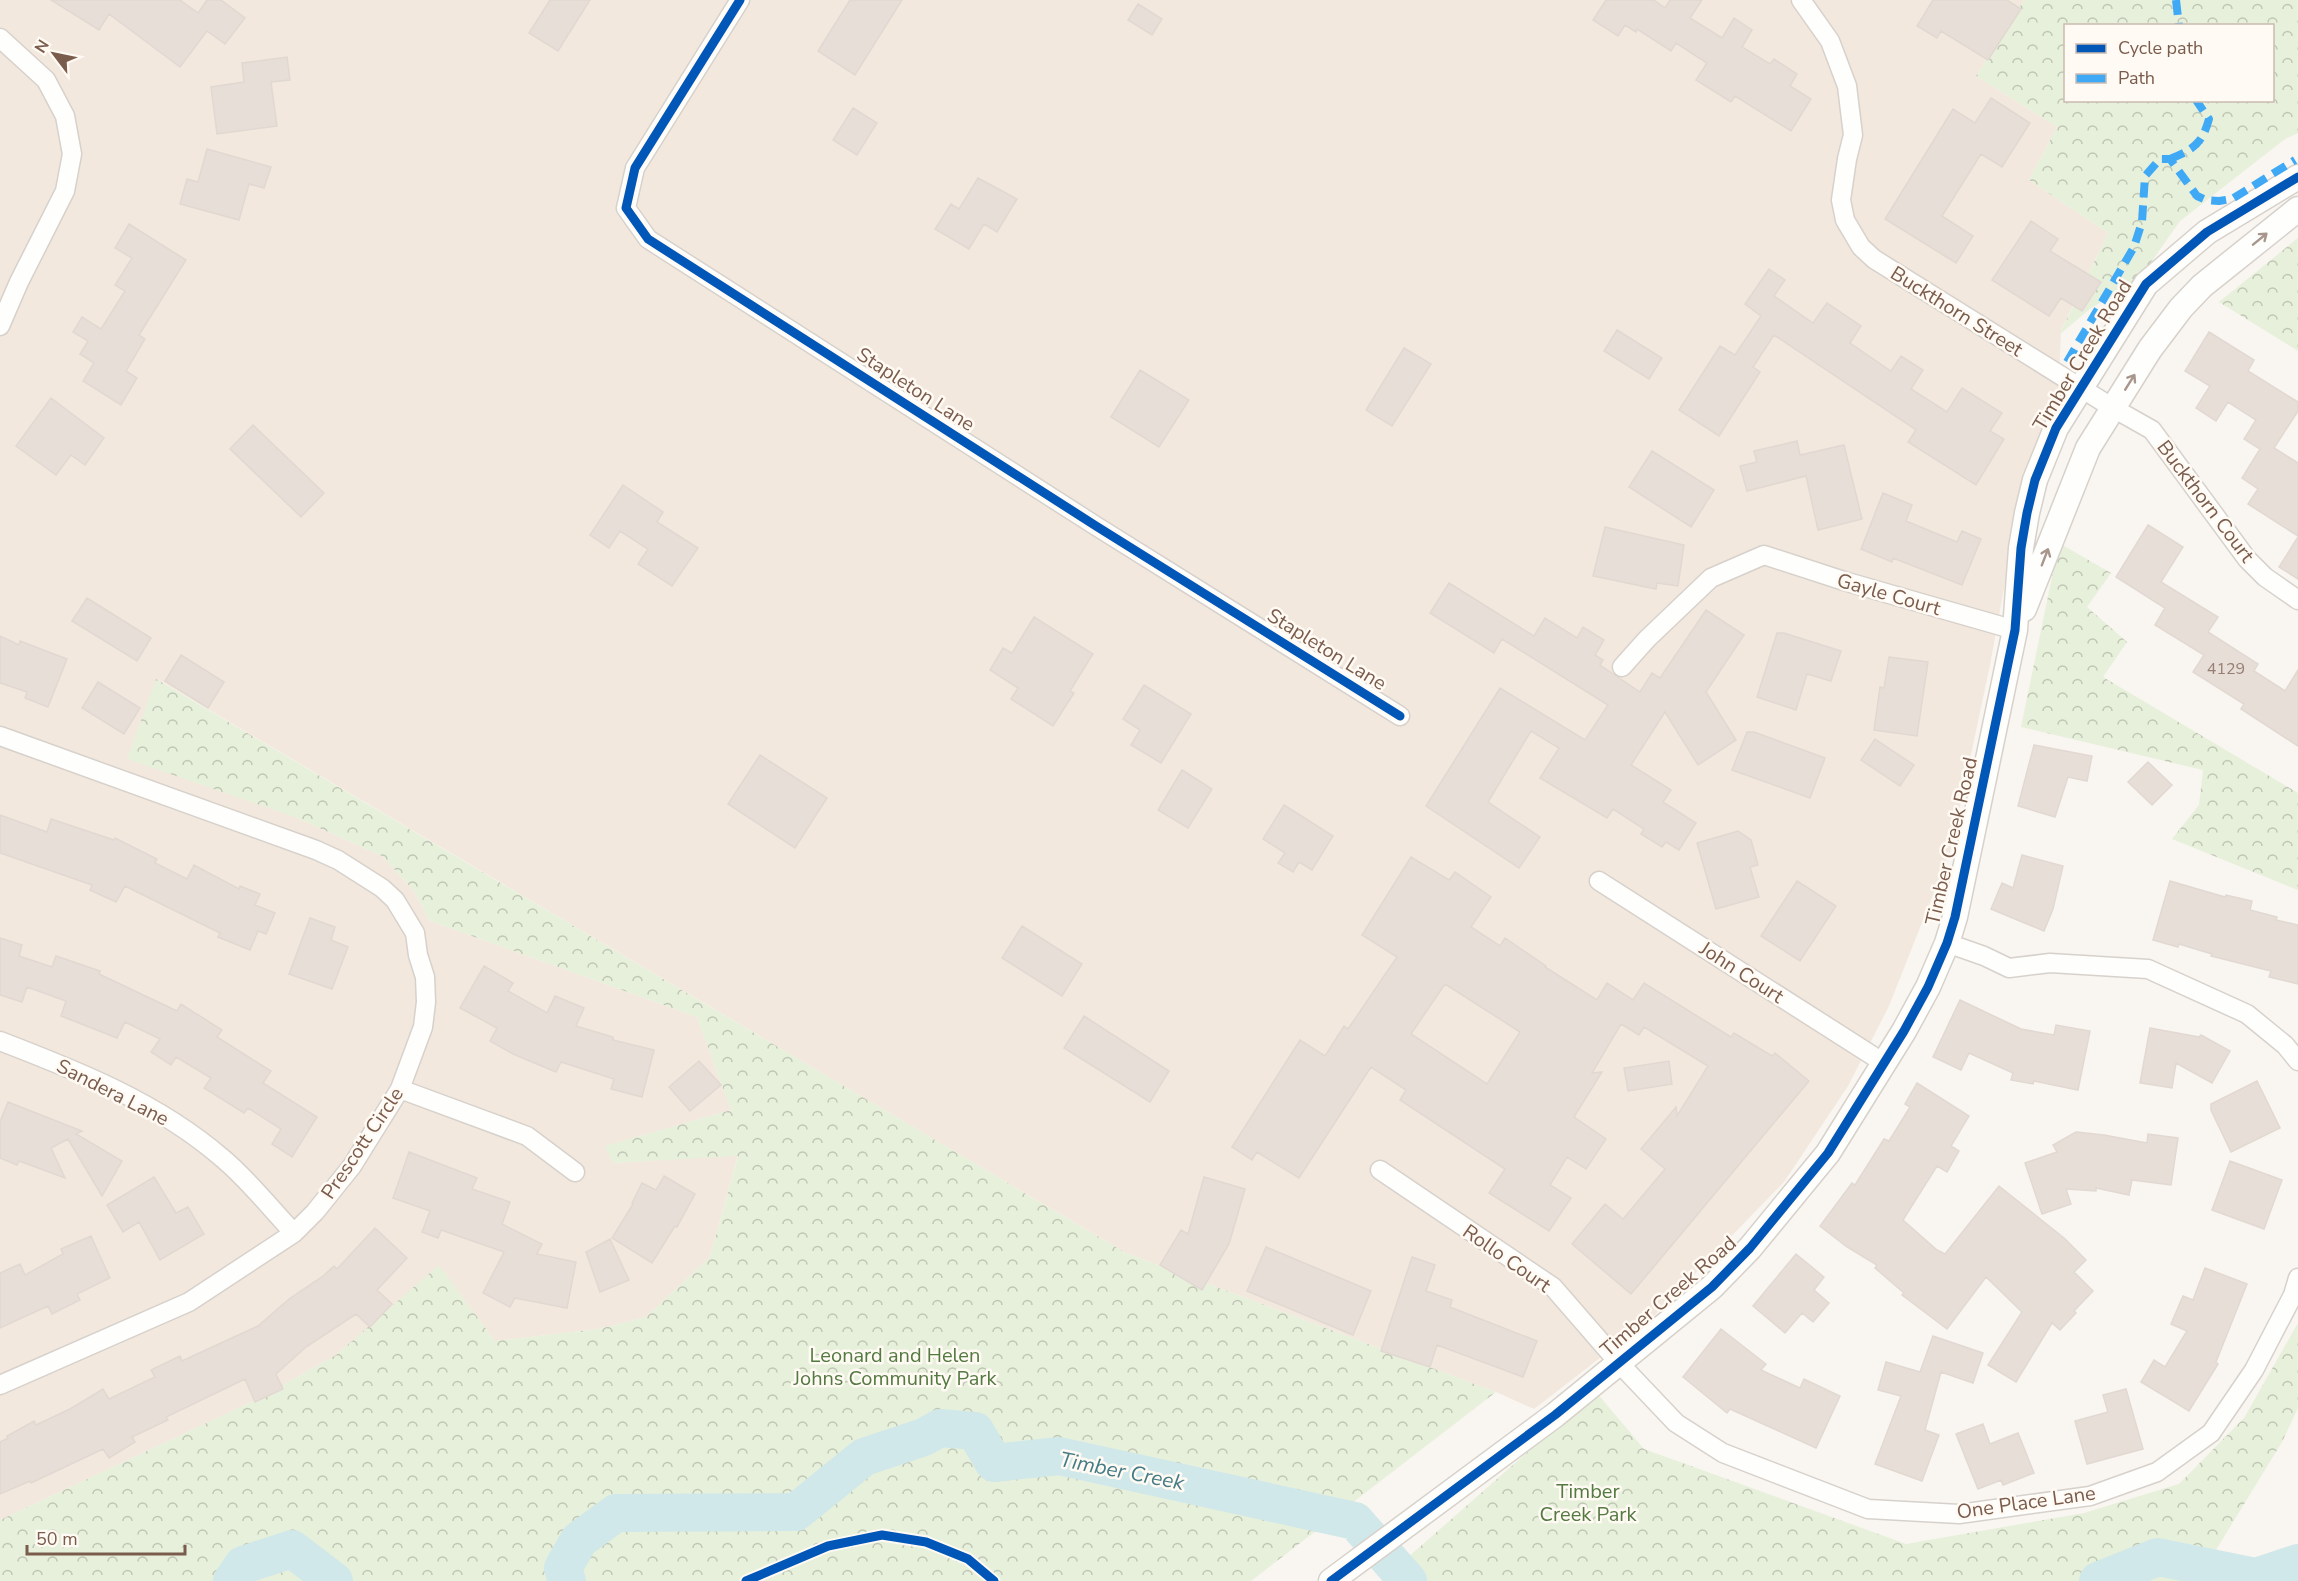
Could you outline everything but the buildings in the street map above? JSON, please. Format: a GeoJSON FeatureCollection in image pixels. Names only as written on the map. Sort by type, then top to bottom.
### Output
{"type":"FeatureCollection","features":[{"type":"Feature","properties":{"kind":"street","name":"Stapleton Lane"},"geometry":{"type":"LineString","coordinates":[[740,0],[635,168],[626,208],[648,239],[1096,526],[1400,716]]}},
{"type":"Feature","properties":{"kind":"street","name":"Buckthorn Street"},"geometry":{"type":"LineString","coordinates":[[1801,0],[1830,41],[1846,86],[1853,135],[1841,200],[1845,220],[1861,247],[1874,259],[2080,388]]}},
{"type":"Feature","properties":{"kind":"street"},"geometry":{"type":"LineString","coordinates":[[0,38],[46,80],[65,116],[72,154],[65,191],[19,282],[0,326]]}},
{"type":"Feature","properties":{"kind":"street","name":"Timber Creek Road"},"geometry":{"type":"LineString","coordinates":[[1331,1581],[1555,1416],[1712,1287],[1750,1248],[1828,1153],[1928,987],[1947,943],[1955,917],[2015,630],[2027,513],[2035,480],[2056,428],[2146,284],[2207,232],[2298,177]]}},
{"type":"Feature","properties":{"kind":"street","name":"Timber Creek Road"},"geometry":{"type":"LineString","coordinates":[[2015,630],[2080,465],[2150,349],[2202,286],[2298,209]]}},
{"type":"Feature","properties":{"kind":"street","name":"Buckthorn Court"},"geometry":{"type":"LineString","coordinates":[[2080,388],[2152,430],[2247,559],[2265,577],[2298,600]]}},
{"type":"Feature","properties":{"kind":"street","name":"Gayle Court"},"geometry":{"type":"LineString","coordinates":[[1622,667],[1647,639],[1711,578],[1764,555],[1844,581],[2015,630]]}},
{"type":"Feature","properties":{"kind":"street","name":"Prescott Circle"},"geometry":{"type":"LineString","coordinates":[[0,736],[316,850],[338,860],[382,888],[395,900],[416,933],[418,955],[425,977],[426,1002],[423,1027],[400,1089],[352,1166],[315,1212],[294,1233],[189,1302],[0,1385]]}},
{"type":"Feature","properties":{"kind":"street","name":"John Court"},"geometry":{"type":"LineString","coordinates":[[1599,881],[1884,1063]]}},
{"type":"Feature","properties":{"kind":"street"},"geometry":{"type":"LineString","coordinates":[[1947,943],[2009,968],[2050,963],[2148,969],[2247,1014],[2285,1044],[2298,1062]]}},
{"type":"Feature","properties":{"kind":"street","name":"Sandera Lane"},"geometry":{"type":"LineString","coordinates":[[0,1041],[79,1071],[163,1114],[222,1158],[294,1233]]}},
{"type":"Feature","properties":{"kind":"street"},"geometry":{"type":"LineString","coordinates":[[400,1089],[527,1136],[575,1172]]}},
{"type":"Feature","properties":{"kind":"street","name":"Rollo Court"},"geometry":{"type":"LineString","coordinates":[[1380,1170],[1553,1287],[1618,1364]]}},
{"type":"Feature","properties":{"kind":"street","name":"One Place Lane"},"geometry":{"type":"LineString","coordinates":[[1618,1364],[1676,1423],[1723,1453],[1868,1509],[1959,1514],[2090,1496],[2157,1472],[2211,1433],[2254,1371],[2294,1295],[2298,1278]]}},
{"type":"Feature","properties":{"kind":"shaded area"},"geometry":{"type":"Polygon","coordinates":[[[0,0],[2024,0],[1976,76],[2057,127],[2029,180],[2108,233],[2061,330],[2058,402],[2017,517],[1990,665],[1951,849],[1889,1006],[1848,1086],[1784,1182],[1653,1317],[1534,1409],[1496,1392],[1126,1253],[157,679],[297,818],[382,856],[414,891],[430,921],[697,1017],[731,1110],[606,1146],[613,1163],[738,1155],[710,1257],[646,1317],[598,1329],[495,1341],[439,1266],[336,1355],[262,1397],[0,1520],[0,0]]]}},
{"type":"Feature","properties":{"kind":"green space"},"geometry":{"type":"Polygon","coordinates":[[[2024,0],[2298,0],[2298,133],[2285,139],[2180,221],[2137,282],[2091,308],[2059,335],[2108,233],[2029,180],[2057,127],[1976,76],[2024,0]]]}},
{"type":"Feature","properties":{"kind":"green space"},"geometry":{"type":"Polygon","coordinates":[[[2298,238],[2298,351],[2219,302],[2298,238]]]}},
{"type":"Feature","properties":{"kind":"green space"},"geometry":{"type":"Polygon","coordinates":[[[2059,543],[2111,573],[2087,607],[2127,642],[2103,677],[2298,793],[2298,890],[2172,839],[2199,805],[2203,770],[2021,727],[2059,543]]]}},
{"type":"Feature","properties":{"kind":"green space","name":"Leonard and Helen Johns Community Park"},"geometry":{"type":"Polygon","coordinates":[[[156,679],[1126,1253],[1496,1392],[1251,1581],[0,1581],[0,1520],[262,1397],[336,1355],[439,1265],[495,1341],[598,1329],[646,1317],[710,1257],[738,1156],[613,1163],[605,1146],[731,1110],[697,1017],[430,921],[414,891],[382,856],[297,818],[127,759],[156,679]]]}},
{"type":"Feature","properties":{"kind":"green space","name":"Timber Creek Park"},"geometry":{"type":"Polygon","coordinates":[[[2298,1323],[2298,1408],[2282,1442],[2197,1581],[1381,1581],[1596,1392],[1644,1449],[1906,1544],[2084,1513],[2179,1484],[2244,1418],[2298,1323]]]}},
{"type":"Feature","properties":{"kind":"waterway","name":"Timber Creek"},"geometry":{"type":"LineString","coordinates":[[567,1581],[563,1568],[579,1540],[616,1513],[796,1512],[864,1457],[924,1437],[940,1428],[975,1431],[994,1463],[1059,1456],[1355,1521],[1408,1581]]}},
{"type":"Feature","properties":{"kind":"waterway","name":"Timber Creek"},"geometry":{"type":"LineString","coordinates":[[232,1581],[243,1565],[292,1549],[334,1581]]}},
{"type":"Feature","properties":{"kind":"waterway","name":"Timber Creek"},"geometry":{"type":"LineString","coordinates":[[2098,1581],[2158,1557],[2256,1577],[2298,1563]]}},
{"type":"Feature","properties":{"kind":"marked path"},"geometry":{"type":"LineString","coordinates":[[2176,0],[2179,24]]}},
{"type":"Feature","properties":{"kind":"marked path"},"geometry":{"type":"LineString","coordinates":[[2170,159],[2191,149],[2203,134],[2209,119],[2197,102]]}},
{"type":"Feature","properties":{"kind":"marked path"},"geometry":{"type":"LineString","coordinates":[[2067,362],[2134,247],[2142,222],[2145,176],[2160,159],[2170,159],[2197,196],[2206,200],[2219,201],[2232,199],[2295,160]]}},
{"type":"Feature","properties":{"kind":"cycle path"},"geometry":{"type":"LineString","coordinates":[[740,0],[635,168],[626,208],[648,239],[1096,526],[1400,716]]}},
{"type":"Feature","properties":{"kind":"cycle path"},"geometry":{"type":"LineString","coordinates":[[1331,1581],[1555,1415],[1712,1287],[1750,1248],[1828,1153],[1904,1031],[1928,987],[1947,943],[1955,917],[2015,630],[2021,548],[2027,513],[2035,480],[2056,428],[2146,284],[2207,232],[2298,177]]}},
{"type":"Feature","properties":{"kind":"cycle path"},"geometry":{"type":"LineString","coordinates":[[746,1581],[828,1546],[882,1535],[926,1542],[968,1559],[994,1581]]}}]}
